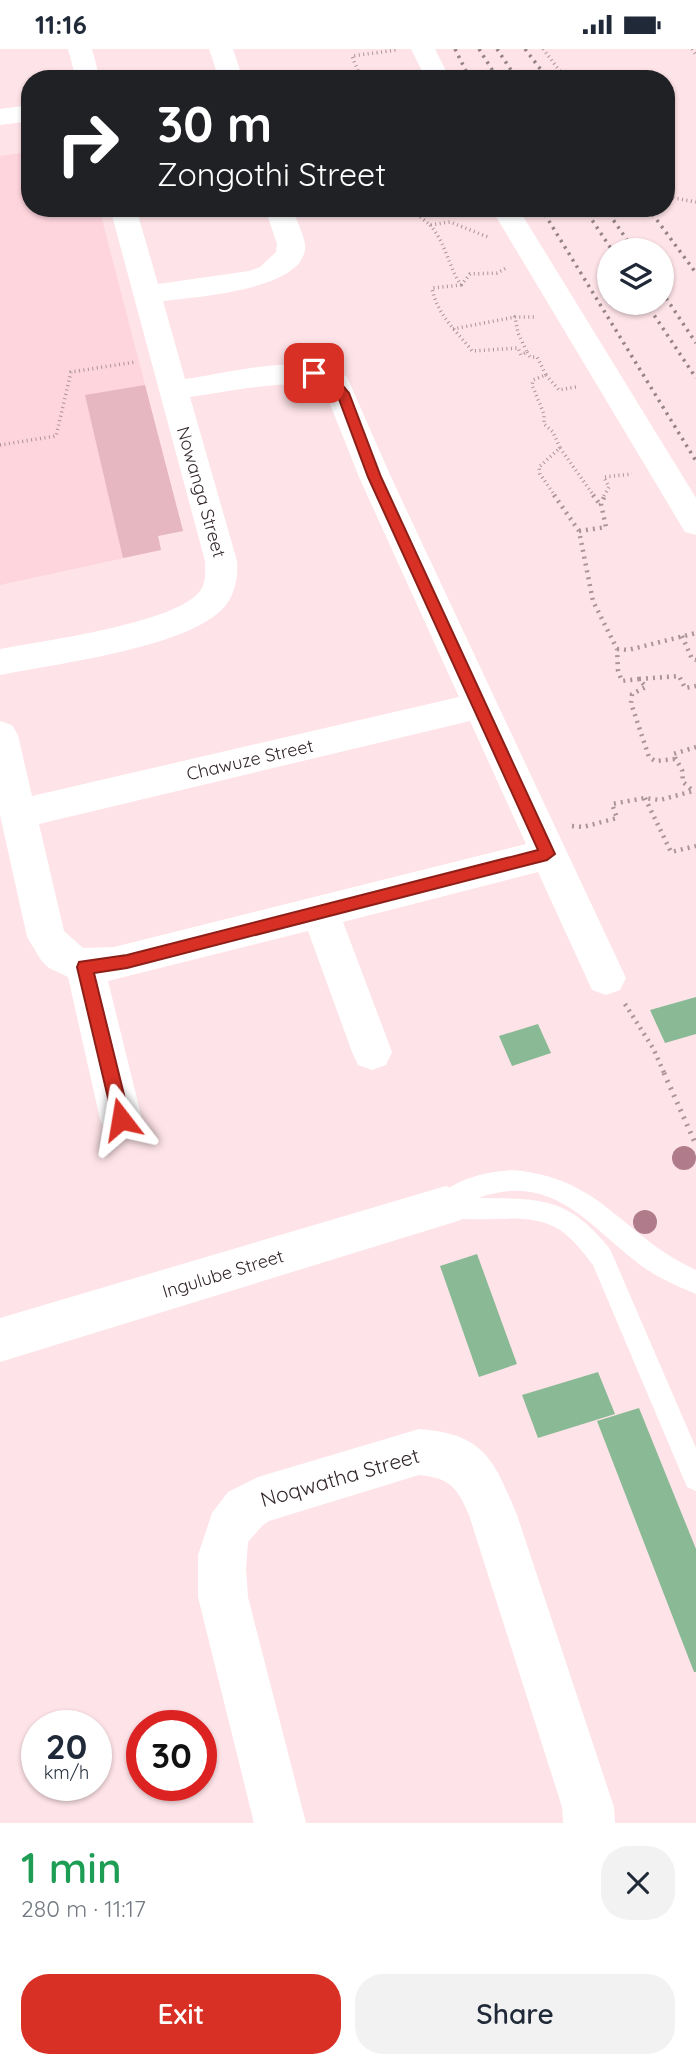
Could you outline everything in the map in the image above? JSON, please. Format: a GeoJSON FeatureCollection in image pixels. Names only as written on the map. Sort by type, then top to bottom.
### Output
{"type":"FeatureCollection","features":[{"type":"Feature","properties":{"kind":"street"},"geometry":{"type":"LineString","coordinates":[[80,49],[86,70]]}},
{"type":"Feature","properties":{"kind":"street"},"geometry":{"type":"LineString","coordinates":[[220,49],[228,70]]}},
{"type":"Feature","properties":{"kind":"street"},"geometry":{"type":"LineString","coordinates":[[411,50],[430,70]]}},
{"type":"Feature","properties":{"kind":"street"},"geometry":{"type":"LineString","coordinates":[[0,117],[21,114]]}},
{"type":"Feature","properties":{"kind":"street","name":"Nowanga Street"},"geometry":{"type":"LineString","coordinates":[[0,662],[167,626],[206,605],[216,593],[222,577],[221,561],[125,217]]}},
{"type":"Feature","properties":{"kind":"street"},"geometry":{"type":"LineString","coordinates":[[146,295],[254,279],[270,272],[290,254],[291,244],[281,217]]}},
{"type":"Feature","properties":{"kind":"street"},"geometry":{"type":"LineString","coordinates":[[509,217],[696,524]]}},
{"type":"Feature","properties":{"kind":"street"},"geometry":{"type":"LineString","coordinates":[[172,390],[298,373],[328,377],[337,384],[375,477],[606,978]]}},
{"type":"Feature","properties":{"kind":"street","name":"Chawuze Street"},"geometry":{"type":"LineString","coordinates":[[19,814],[481,705]]}},
{"type":"Feature","properties":{"kind":"street"},"geometry":{"type":"LineString","coordinates":[[0,735],[46,937],[56,952],[85,967],[127,961],[320,911],[542,841]]}},
{"type":"Feature","properties":{"kind":"street"},"geometry":{"type":"LineString","coordinates":[[320,911],[372,1052]]}},
{"type":"Feature","properties":{"kind":"street"},"geometry":{"type":"LineString","coordinates":[[85,967],[121,1119]]}},
{"type":"Feature","properties":{"kind":"street","name":"Ingulube Street"},"geometry":{"type":"LineString","coordinates":[[0,1340],[446,1206]]}},
{"type":"Feature","properties":{"kind":"street","name":"Noqwatha Street"},"geometry":{"type":"LineString","coordinates":[[280,1823],[223,1597],[219,1562],[225,1538],[246,1507],[258,1501],[419,1453],[441,1453],[465,1462],[480,1484],[493,1515],[588,1807],[589,1823]]}},
{"type":"Feature","properties":{"kind":"lane"},"geometry":{"type":"LineString","coordinates":[[446,1206],[459,1193],[493,1182],[519,1180],[552,1188],[581,1201],[654,1261],[696,1282]]}},
{"type":"Feature","properties":{"kind":"lane"},"geometry":{"type":"LineString","coordinates":[[446,1206],[472,1211],[542,1210],[561,1216],[587,1234],[602,1257],[696,1478]]}},
{"type":"Feature","properties":{"kind":"path"},"geometry":{"type":"LineString","coordinates":[[543,49],[559,70]]}},
{"type":"Feature","properties":{"kind":"path"},"geometry":{"type":"LineString","coordinates":[[692,49],[696,55]]}},
{"type":"Feature","properties":{"kind":"path"},"geometry":{"type":"LineString","coordinates":[[357,70],[352,57],[368,51],[411,50]]}},
{"type":"Feature","properties":{"kind":"path"},"geometry":{"type":"LineString","coordinates":[[675,198],[696,202]]}},
{"type":"Feature","properties":{"kind":"path"},"geometry":{"type":"LineString","coordinates":[[423,217],[446,244],[451,268],[461,285]]}},
{"type":"Feature","properties":{"kind":"path"},"geometry":{"type":"LineString","coordinates":[[430,225],[450,222],[527,248]]}},
{"type":"Feature","properties":{"kind":"path"},"geometry":{"type":"LineString","coordinates":[[527,248],[497,273],[470,274],[461,285],[432,288],[438,310],[472,351],[518,348],[521,355],[527,352]]}},
{"type":"Feature","properties":{"kind":"path"},"geometry":{"type":"LineString","coordinates":[[453,330],[566,310]]}},
{"type":"Feature","properties":{"kind":"path"},"geometry":{"type":"LineString","coordinates":[[515,317],[518,333],[527,352],[530,357],[537,357],[546,375],[533,380],[532,385],[544,414],[544,424],[553,432],[559,448],[601,507],[607,520],[606,527],[579,531]]}},
{"type":"Feature","properties":{"kind":"path"},"geometry":{"type":"LineString","coordinates":[[0,445],[56,436],[71,372],[163,358]]}},
{"type":"Feature","properties":{"kind":"path"},"geometry":{"type":"LineString","coordinates":[[559,448],[539,467],[540,474],[579,531],[593,601],[617,649],[620,662],[618,671],[622,681],[679,677],[685,688],[696,686]]}},
{"type":"Feature","properties":{"kind":"path"},"geometry":{"type":"LineString","coordinates":[[601,507],[609,487],[604,477],[662,467]]}},
{"type":"Feature","properties":{"kind":"path"},"geometry":{"type":"LineString","coordinates":[[617,649],[628,650],[696,633]]}},
{"type":"Feature","properties":{"kind":"path"},"geometry":{"type":"LineString","coordinates":[[682,636],[692,659],[696,660]]}},
{"type":"Feature","properties":{"kind":"path"},"geometry":{"type":"LineString","coordinates":[[639,679],[646,687],[632,694],[631,703],[649,757],[655,761],[676,759]]}},
{"type":"Feature","properties":{"kind":"path"},"geometry":{"type":"LineString","coordinates":[[542,841],[567,825],[583,827],[617,818],[612,804],[645,798],[660,800],[693,791],[683,782],[682,770],[673,754],[696,747]]}},
{"type":"Feature","properties":{"kind":"path"},"geometry":{"type":"LineString","coordinates":[[645,798],[671,852],[696,846]]}},
{"type":"Feature","properties":{"kind":"path"},"geometry":{"type":"LineString","coordinates":[[606,978],[653,1048],[696,1145]]}},
{"type":"Feature","properties":{"kind":"shaded area"},"geometry":{"type":"Polygon","coordinates":[[[21,153],[21,217],[101,217],[183,531],[158,536],[161,550],[0,585],[0,156],[21,153]]]}},
{"type":"Feature","properties":{"kind":"shaded area"},"geometry":{"type":"Polygon","coordinates":[[[145,385],[183,531],[158,536],[161,550],[123,558],[85,395],[145,385]]]}},
{"type":"Feature","properties":{"kind":"building"},"geometry":{"type":"Polygon","coordinates":[[[696,997],[696,1034],[665,1043],[650,1010],[696,997]]]}},
{"type":"Feature","properties":{"kind":"building"},"geometry":{"type":"Polygon","coordinates":[[[538,1024],[551,1053],[512,1066],[499,1036],[538,1024]]]}},
{"type":"Feature","properties":{"kind":"building"},"geometry":{"type":"Polygon","coordinates":[[[477,1254],[517,1364],[479,1377],[440,1266],[477,1254]]]}},
{"type":"Feature","properties":{"kind":"building"},"geometry":{"type":"Polygon","coordinates":[[[598,1372],[615,1414],[538,1438],[522,1395],[598,1372]]]}},
{"type":"Feature","properties":{"kind":"building"},"geometry":{"type":"Polygon","coordinates":[[[639,1408],[696,1549],[696,1672],[597,1421],[639,1408]]]}},
{"type":"Feature","properties":{"kind":"railway"},"geometry":{"type":"LineString","coordinates":[[455,49],[466,70]]}},
{"type":"Feature","properties":{"kind":"railway"},"geometry":{"type":"LineString","coordinates":[[479,49],[492,70]]}},
{"type":"Feature","properties":{"kind":"railway"},"geometry":{"type":"LineString","coordinates":[[497,49],[511,70]]}},
{"type":"Feature","properties":{"kind":"railway"},"geometry":{"type":"LineString","coordinates":[[525,49],[541,70]]}},
{"type":"Feature","properties":{"kind":"railway"},"geometry":{"type":"LineString","coordinates":[[547,217],[696,461]]}},
{"type":"Feature","properties":{"kind":"railway"},"geometry":{"type":"LineString","coordinates":[[590,217],[604,238]]}},
{"type":"Feature","properties":{"kind":"railway"},"geometry":{"type":"LineString","coordinates":[[611,217],[626,238]]}},
{"type":"Feature","properties":{"kind":"railway"},"geometry":{"type":"LineString","coordinates":[[655,217],[696,273]]}},
{"type":"Feature","properties":{"kind":"railway"},"geometry":{"type":"LineString","coordinates":[[674,310],[696,343]]}},
{"type":"Feature","properties":{"kind":"railway"},"geometry":{"type":"LineString","coordinates":[[654,315],[696,378]]}},
{"type":"Feature","properties":{"kind":"route"},"geometry":{"type":"LineString","coordinates":[[121,1119],[85,967],[103,967],[547,854],[375,477],[342,393],[337,384],[328,377],[314,373]]}}]}
